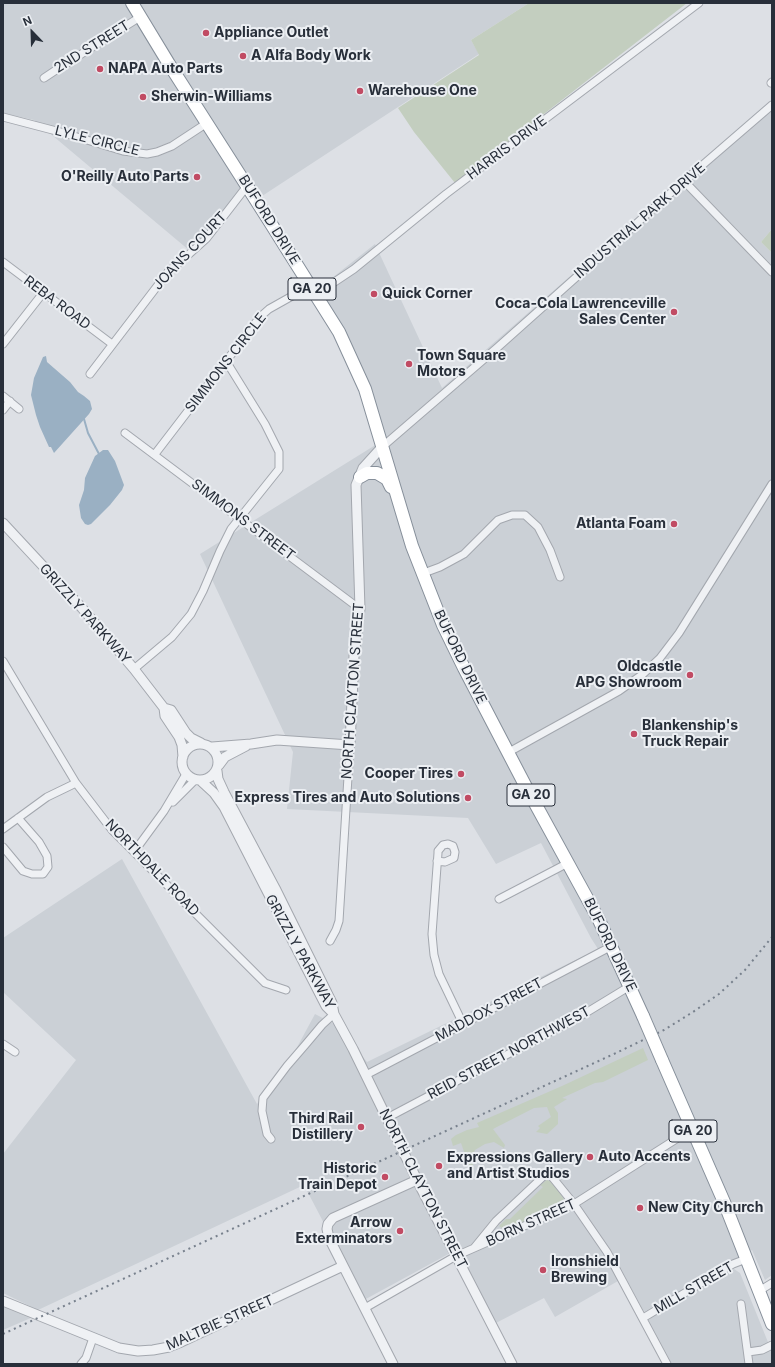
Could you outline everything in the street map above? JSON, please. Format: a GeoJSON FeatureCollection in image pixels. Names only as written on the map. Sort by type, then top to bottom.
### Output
{"type":"FeatureCollection","features":[{"type":"Feature","properties":{"kind":"highway","name":"BUFORD DRIVE"},"geometry":{"type":"LineString","coordinates":[[132,3],[339,332],[365,389],[396,496],[421,574],[453,647],[612,946],[724,1202],[772,1324]]}},
{"type":"Feature","properties":{"kind":"highway"},"geometry":{"type":"LineString","coordinates":[[360,477],[367,473],[378,474],[387,479],[396,496]]}},
{"type":"Feature","properties":{"kind":"street","name":"HARRIS DRIVE"},"geometry":{"type":"LineString","coordinates":[[313,290],[354,269],[458,185],[699,3]]}},
{"type":"Feature","properties":{"kind":"street","name":"2ND STREET"},"geometry":{"type":"LineString","coordinates":[[44,78],[140,17]]}},
{"type":"Feature","properties":{"kind":"street","name":"INDUSTRIAL PARK DRIVE"},"geometry":{"type":"LineString","coordinates":[[382,447],[498,347],[684,181],[772,105]]}},
{"type":"Feature","properties":{"kind":"street","name":"LYLE CIRCLE"},"geometry":{"type":"LineString","coordinates":[[3,117],[64,133],[123,151],[147,154],[172,146],[207,123]]}},
{"type":"Feature","properties":{"kind":"street"},"geometry":{"type":"LineString","coordinates":[[684,181],[772,272]]}},
{"type":"Feature","properties":{"kind":"street","name":"JOANS COURT"},"geometry":{"type":"LineString","coordinates":[[90,374],[168,272],[206,239],[247,186]]}},
{"type":"Feature","properties":{"kind":"street","name":"REBA ROAD"},"geometry":{"type":"LineString","coordinates":[[3,262],[112,344]]}},
{"type":"Feature","properties":{"kind":"street","name":"SIMMONS CIRCLE"},"geometry":{"type":"LineString","coordinates":[[155,454],[260,318],[269,309],[313,290]]}},
{"type":"Feature","properties":{"kind":"street"},"geometry":{"type":"LineString","coordinates":[[3,344],[43,293]]}},
{"type":"Feature","properties":{"kind":"street"},"geometry":{"type":"LineString","coordinates":[[134,669],[172,637],[191,614],[231,529],[279,469],[279,452],[265,424],[226,361]]}},
{"type":"Feature","properties":{"kind":"street"},"geometry":{"type":"LineString","coordinates":[[3,396],[19,409]]}},
{"type":"Feature","properties":{"kind":"street"},"geometry":{"type":"LineString","coordinates":[[3,410],[10,401]]}},
{"type":"Feature","properties":{"kind":"street","name":"SIMMONS STREET"},"geometry":{"type":"LineString","coordinates":[[125,433],[360,609]]}},
{"type":"Feature","properties":{"kind":"street","name":"NORTH CLAYTON STREET"},"geometry":{"type":"LineString","coordinates":[[330,941],[339,921],[354,656],[360,609],[356,485],[363,468],[382,447]]}},
{"type":"Feature","properties":{"kind":"street"},"geometry":{"type":"LineString","coordinates":[[509,752],[619,692],[643,674],[660,658],[679,633],[772,484]]}},
{"type":"Feature","properties":{"kind":"street"},"geometry":{"type":"LineString","coordinates":[[421,574],[440,567],[464,554],[498,520],[512,515],[525,515],[538,526],[550,550],[560,577]]}},
{"type":"Feature","properties":{"kind":"street","name":"GRIZZLY PARKWAY"},"geometry":{"type":"LineString","coordinates":[[3,523],[82,608],[134,669],[164,708],[165,716],[179,736],[182,745],[183,757]]}},
{"type":"Feature","properties":{"kind":"street","name":"NORTHDALE ROAD"},"geometry":{"type":"LineString","coordinates":[[3,661],[76,783],[112,830],[265,984],[286,990]]}},
{"type":"Feature","properties":{"kind":"street","name":"GRIZZLY PARKWAY"},"geometry":{"type":"LineString","coordinates":[[164,708],[170,710],[186,733],[201,744]]}},
{"type":"Feature","properties":{"kind":"street"},"geometry":{"type":"LineString","coordinates":[[212,748],[276,740],[350,745]]}},
{"type":"Feature","properties":{"kind":"street"},"geometry":{"type":"LineString","coordinates":[[218,768],[218,755],[207,745],[195,744],[185,751],[183,757],[183,768],[186,774],[190,778],[198,780],[208,779],[213,776],[226,757],[251,744]]}},
{"type":"Feature","properties":{"kind":"street","name":"GRIZZLY PARKWAY"},"geometry":{"type":"LineString","coordinates":[[218,768],[218,779],[224,792],[275,888],[332,1003],[334,1014]]}},
{"type":"Feature","properties":{"kind":"street"},"geometry":{"type":"LineString","coordinates":[[134,852],[164,811],[186,774]]}},
{"type":"Feature","properties":{"kind":"street"},"geometry":{"type":"LineString","coordinates":[[164,811],[198,780]]}},
{"type":"Feature","properties":{"kind":"street","name":"GRIZZLY PARKWAY"},"geometry":{"type":"LineString","coordinates":[[198,780],[214,793],[224,807],[326,1006],[334,1014]]}},
{"type":"Feature","properties":{"kind":"street"},"geometry":{"type":"LineString","coordinates":[[3,829],[47,797],[76,783]]}},
{"type":"Feature","properties":{"kind":"street"},"geometry":{"type":"LineString","coordinates":[[3,847],[23,871],[32,874],[43,874],[48,867],[47,856],[39,842],[18,818]]}},
{"type":"Feature","properties":{"kind":"street"},"geometry":{"type":"LineString","coordinates":[[437,861],[432,934],[434,955],[439,974],[463,1024]]}},
{"type":"Feature","properties":{"kind":"street"},"geometry":{"type":"LineString","coordinates":[[499,899],[568,863]]}},
{"type":"Feature","properties":{"kind":"street","name":"MADDOX STREET"},"geometry":{"type":"LineString","coordinates":[[366,1075],[612,946]]}},
{"type":"Feature","properties":{"kind":"street","name":"REID STREET NORTHWEST"},"geometry":{"type":"LineString","coordinates":[[387,1118],[584,1014],[630,986]]}},
{"type":"Feature","properties":{"kind":"street"},"geometry":{"type":"LineString","coordinates":[[271,1139],[267,1134],[262,1111],[263,1098],[287,1066],[322,1025],[334,1014]]}},
{"type":"Feature","properties":{"kind":"street","name":"NORTH CLAYTON STREET"},"geometry":{"type":"LineString","coordinates":[[334,1014],[366,1075],[417,1180],[512,1364]]}},
{"type":"Feature","properties":{"kind":"street"},"geometry":{"type":"LineString","coordinates":[[3,1044],[15,1052]]}},
{"type":"Feature","properties":{"kind":"street","name":"BORN STREET"},"geometry":{"type":"LineString","coordinates":[[365,1308],[456,1256],[574,1204],[692,1129]]}},
{"type":"Feature","properties":{"kind":"street"},"geometry":{"type":"LineString","coordinates":[[474,1248],[496,1221],[548,1172],[574,1204],[607,1252],[643,1318],[664,1363]]}},
{"type":"Feature","properties":{"kind":"street"},"geometry":{"type":"LineString","coordinates":[[393,1364],[343,1266],[327,1229],[328,1224],[333,1218],[417,1180]]}},
{"type":"Feature","properties":{"kind":"street","name":"MILL STREET"},"geometry":{"type":"LineString","coordinates":[[643,1318],[733,1264],[746,1259]]}},
{"type":"Feature","properties":{"kind":"street","name":"MALTBIE STREET"},"geometry":{"type":"LineString","coordinates":[[3,1301],[119,1348],[138,1351],[154,1350],[169,1347],[343,1266]]}},
{"type":"Feature","properties":{"kind":"street"},"geometry":{"type":"LineString","coordinates":[[759,1291],[772,1283]]}},
{"type":"Feature","properties":{"kind":"street"},"geometry":{"type":"LineString","coordinates":[[741,1304],[749,1364]]}},
{"type":"Feature","properties":{"kind":"street"},"geometry":{"type":"LineString","coordinates":[[82,1364],[94,1338]]}},
{"type":"Feature","properties":{"kind":"street"},"geometry":{"type":"LineString","coordinates":[[748,1352],[762,1350],[772,1345]]}},
{"type":"Feature","properties":{"kind":"shaded area"},"geometry":{"type":"Polygon","coordinates":[[[3,3],[529,3],[471,40],[479,54],[256,200],[245,184],[190,251],[34,120],[3,113],[3,3]]]}},
{"type":"Feature","properties":{"kind":"shaded area"},"geometry":{"type":"Polygon","coordinates":[[[772,100],[772,229],[761,242],[772,253],[772,1275],[765,1280],[752,1250],[644,1312],[625,1277],[555,1317],[544,1298],[494,1324],[454,1251],[364,1300],[304,1185],[38,1310],[3,1293],[3,1154],[76,1060],[3,992],[3,938],[122,859],[257,1104],[288,1064],[315,1014],[338,1026],[367,1062],[598,949],[541,843],[496,864],[468,818],[287,809],[293,752],[200,554],[377,444],[360,368],[317,290],[375,244],[442,388],[772,100]]]}},
{"type":"Feature","properties":{"kind":"shaded area"},"geometry":{"type":"Polygon","coordinates":[[[734,1269],[740,1273],[772,1352],[772,1364],[669,1364],[648,1321],[652,1317],[734,1269]]]}},
{"type":"Feature","properties":{"kind":"shaded area"},"geometry":{"type":"Polygon","coordinates":[[[3,1305],[33,1317],[3,1330],[3,1305]]]}},
{"type":"Feature","properties":{"kind":"green space"},"geometry":{"type":"Polygon","coordinates":[[[529,3],[687,3],[455,183],[414,132],[398,108],[479,55],[471,40],[529,3]]]}},
{"type":"Feature","properties":{"kind":"green space"},"geometry":{"type":"Polygon","coordinates":[[[772,229],[772,253],[761,242],[772,229]]]}},
{"type":"Feature","properties":{"kind":"green space"},"geometry":{"type":"Polygon","coordinates":[[[643,1048],[648,1060],[603,1082],[595,1083],[562,1098],[567,1099],[554,1107],[558,1113],[558,1124],[547,1134],[536,1132],[540,1128],[538,1126],[551,1117],[547,1107],[534,1108],[493,1129],[505,1145],[504,1148],[494,1142],[485,1144],[475,1150],[471,1158],[474,1169],[471,1172],[461,1143],[453,1146],[451,1139],[467,1130],[479,1127],[477,1123],[562,1086],[643,1048]]]}},
{"type":"Feature","properties":{"kind":"green space"},"geometry":{"type":"Polygon","coordinates":[[[547,1180],[552,1182],[566,1202],[564,1204],[505,1230],[499,1226],[506,1219],[510,1219],[543,1187],[540,1185],[547,1180]]]}},
{"type":"Feature","properties":{"kind":"water"},"geometry":{"type":"Polygon","coordinates":[[[46,356],[47,362],[70,382],[78,392],[90,401],[92,409],[54,453],[51,447],[49,447],[40,427],[31,395],[34,378],[43,357],[46,356]]]}},
{"type":"Feature","properties":{"kind":"water"},"geometry":{"type":"Polygon","coordinates":[[[103,450],[108,450],[115,461],[124,485],[122,490],[110,505],[91,524],[88,525],[85,524],[81,518],[79,505],[84,490],[85,478],[95,456],[103,450]]]}},
{"type":"Feature","properties":{"kind":"waterway"},"geometry":{"type":"LineString","coordinates":[[84,419],[88,433],[99,454]]}},
{"type":"Feature","properties":{"kind":"railway"},"geometry":{"type":"LineString","coordinates":[[3,1334],[664,1030],[719,994],[745,970],[772,937]]}},
{"type":"Feature","properties":{"kind":"place","name":"Appliance Outlet"},"geometry":{"type":"Point","coordinates":[206,33]}},
{"type":"Feature","properties":{"kind":"place","name":"A Alfa Body Work"},"geometry":{"type":"Point","coordinates":[243,56]}},
{"type":"Feature","properties":{"kind":"place","name":"NAPA Auto Parts"},"geometry":{"type":"Point","coordinates":[100,69]}},
{"type":"Feature","properties":{"kind":"place","name":"Warehouse One"},"geometry":{"type":"Point","coordinates":[360,91]}},
{"type":"Feature","properties":{"kind":"place","name":"Sherwin-Williams"},"geometry":{"type":"Point","coordinates":[143,97]}},
{"type":"Feature","properties":{"kind":"place","name":"O'Reilly Auto Parts"},"geometry":{"type":"Point","coordinates":[197,177]}},
{"type":"Feature","properties":{"kind":"place","name":"Quick Corner"},"geometry":{"type":"Point","coordinates":[374,294]}},
{"type":"Feature","properties":{"kind":"place","name":"Coca-Cola Lawrenceville Sales Center"},"geometry":{"type":"Point","coordinates":[674,312]}},
{"type":"Feature","properties":{"kind":"place","name":"Town Square Motors"},"geometry":{"type":"Point","coordinates":[409,364]}},
{"type":"Feature","properties":{"kind":"place","name":"Atlanta Foam"},"geometry":{"type":"Point","coordinates":[674,524]}},
{"type":"Feature","properties":{"kind":"place","name":"Oldcastle APG Showroom"},"geometry":{"type":"Point","coordinates":[690,675]}},
{"type":"Feature","properties":{"kind":"place","name":"Blankenship's Truck Repair"},"geometry":{"type":"Point","coordinates":[634,734]}},
{"type":"Feature","properties":{"kind":"place","name":"Cooper Tires"},"geometry":{"type":"Point","coordinates":[461,774]}},
{"type":"Feature","properties":{"kind":"place","name":"Express Tires and Auto Solutions"},"geometry":{"type":"Point","coordinates":[468,798]}},
{"type":"Feature","properties":{"kind":"place","name":"Third Rail Distillery"},"geometry":{"type":"Point","coordinates":[361,1127]}},
{"type":"Feature","properties":{"kind":"place","name":"Auto Accents"},"geometry":{"type":"Point","coordinates":[590,1157]}},
{"type":"Feature","properties":{"kind":"place","name":"Expressions Gallery and Artist Studios"},"geometry":{"type":"Point","coordinates":[439,1166]}},
{"type":"Feature","properties":{"kind":"place","name":"Historic Train Depot"},"geometry":{"type":"Point","coordinates":[385,1177]}},
{"type":"Feature","properties":{"kind":"place","name":"New City Church"},"geometry":{"type":"Point","coordinates":[640,1208]}},
{"type":"Feature","properties":{"kind":"place","name":"Arrow Exterminators"},"geometry":{"type":"Point","coordinates":[400,1231]}},
{"type":"Feature","properties":{"kind":"place","name":"Ironshield Brewing"},"geometry":{"type":"Point","coordinates":[543,1270]}}]}
